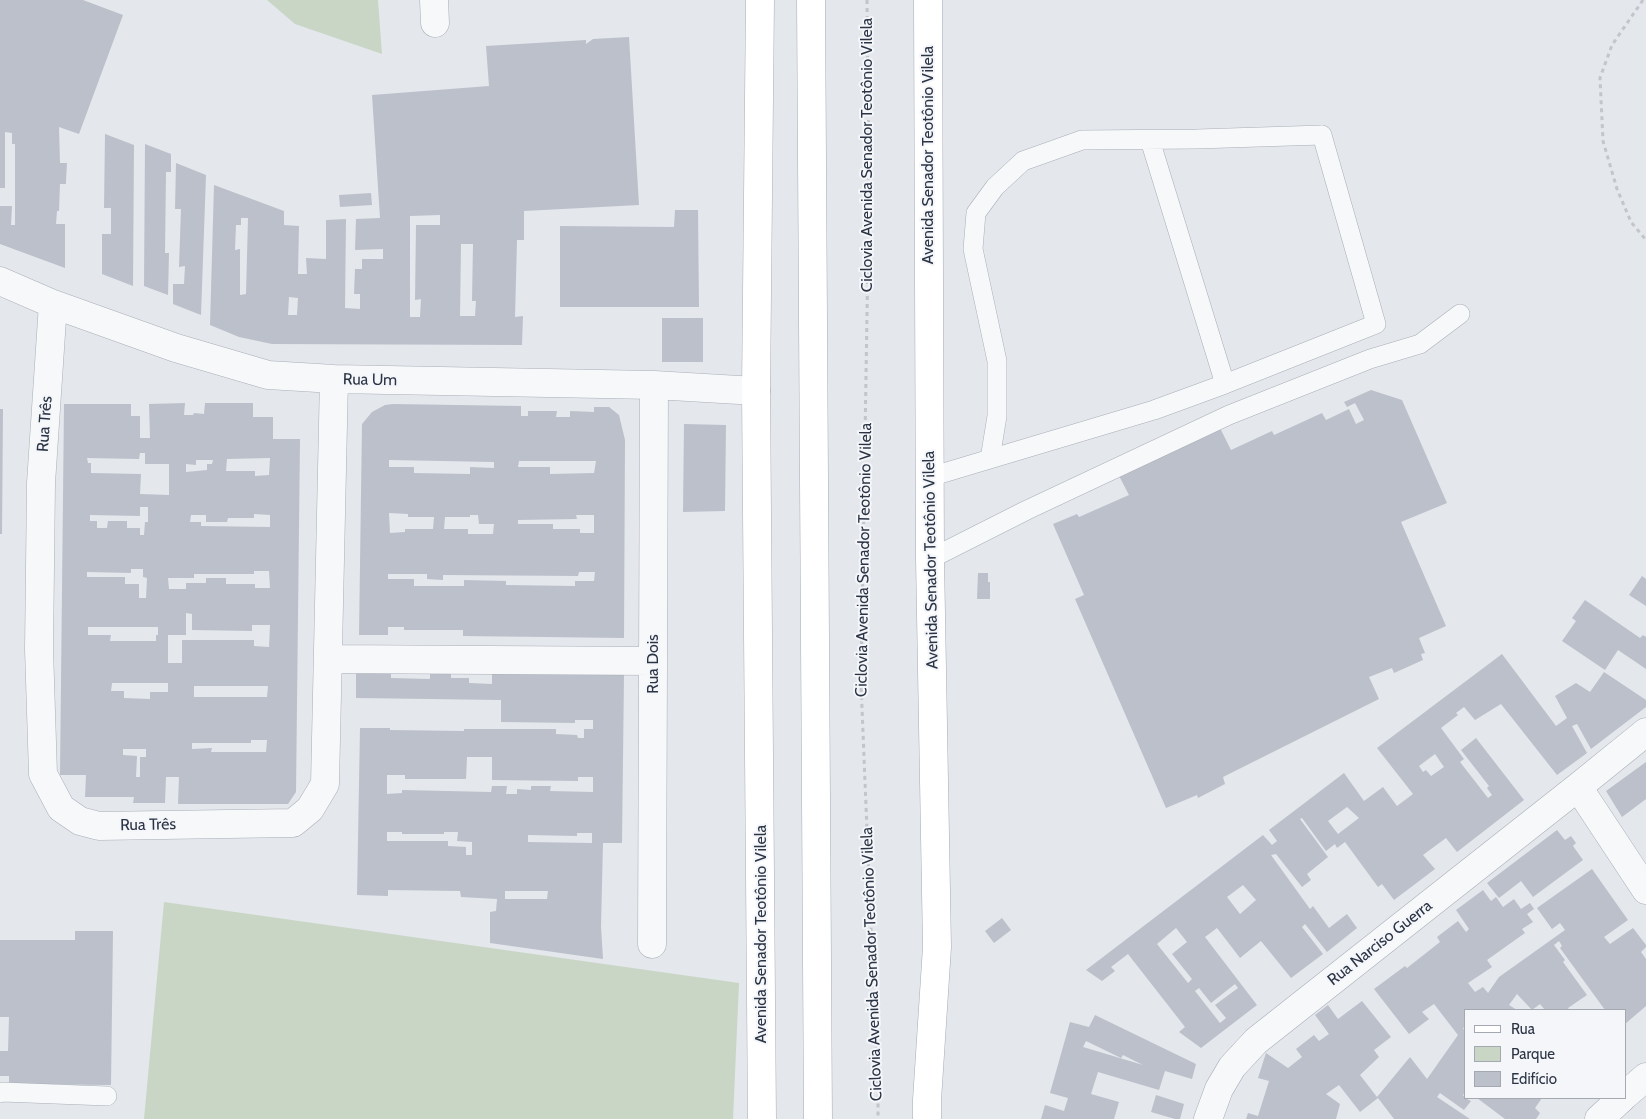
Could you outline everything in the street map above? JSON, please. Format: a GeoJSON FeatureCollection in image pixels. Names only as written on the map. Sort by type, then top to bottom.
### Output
{"type":"FeatureCollection","features":[{"type":"Feature","properties":{"kind":"main road","name":"Avenida Senador Teotônio Vilela"},"geometry":{"type":"LineString","coordinates":[[760,0],[756,391],[762,1119]]}},
{"type":"Feature","properties":{"kind":"main road"},"geometry":{"type":"LineString","coordinates":[[811,0],[818,1119]]}},
{"type":"Feature","properties":{"kind":"main road","name":"Avenida Senador Teotônio Vilela"},"geometry":{"type":"LineString","coordinates":[[927,1119],[938,947],[930,559],[928,0]]}},
{"type":"Feature","properties":{"kind":"street","name":"Rua Um"},"geometry":{"type":"LineString","coordinates":[[0,281],[53,304],[176,348],[268,375],[334,379],[654,385],[756,391]]}},
{"type":"Feature","properties":{"kind":"street","name":"Rua Três"},"geometry":{"type":"LineString","coordinates":[[53,304],[42,483],[39,649],[43,774],[61,808],[80,821],[99,826],[293,823],[310,809],[325,784],[334,379]]}},
{"type":"Feature","properties":{"kind":"street","name":"Rua Dois"},"geometry":{"type":"LineString","coordinates":[[652,944],[654,385]]}},
{"type":"Feature","properties":{"kind":"street"},"geometry":{"type":"LineString","coordinates":[[328,659],[653,661]]}},
{"type":"Feature","properties":{"kind":"street","name":"Rua Narciso Guerra"},"geometry":{"type":"LineString","coordinates":[[1208,1119],[1219,1089],[1232,1067],[1256,1041],[1578,788],[1646,732]]}},
{"type":"Feature","properties":{"kind":"street"},"geometry":{"type":"LineString","coordinates":[[1578,788],[1646,890]]}},
{"type":"Feature","properties":{"kind":"street"},"geometry":{"type":"LineString","coordinates":[[1626,1094],[1646,1077]]}},
{"type":"Feature","properties":{"kind":"street"},"geometry":{"type":"LineString","coordinates":[[1599,1119],[1621,1099]]}},
{"type":"Feature","properties":{"kind":"lane"},"geometry":{"type":"LineString","coordinates":[[930,477],[1154,410],[1376,324],[1322,135],[1082,140],[1023,161],[995,187],[976,213],[973,250],[997,361],[997,416],[990,459]]}},
{"type":"Feature","properties":{"kind":"lane"},"geometry":{"type":"LineString","coordinates":[[1150,140],[1225,384]]}},
{"type":"Feature","properties":{"kind":"lane"},"geometry":{"type":"LineString","coordinates":[[930,559],[1027,510],[1229,416],[1370,359],[1420,344],[1460,314]]}},
{"type":"Feature","properties":{"kind":"lane"},"geometry":{"type":"LineString","coordinates":[[0,1094],[2,1092],[107,1096]]}},
{"type":"Feature","properties":{"kind":"path","name":"Ciclovia Avenida Senador Teotônio Vilela"},"geometry":{"type":"LineString","coordinates":[[867,0],[869,192],[861,683],[878,1119]]}},
{"type":"Feature","properties":{"kind":"path"},"geometry":{"type":"LineString","coordinates":[[1643,0],[1612,45],[1600,78],[1603,141],[1614,181],[1628,216],[1638,232],[1646,240]]}},
{"type":"Feature","properties":{"kind":"green space"},"geometry":{"type":"Polygon","coordinates":[[[267,0],[378,0],[382,54],[295,24],[267,0]]]}},
{"type":"Feature","properties":{"kind":"green space"},"geometry":{"type":"Polygon","coordinates":[[[164,902],[739,983],[733,1119],[144,1119],[164,902]]]}},
{"type":"Feature","properties":{"kind":"building"},"geometry":{"type":"Polygon","coordinates":[[[0,0],[83,0],[123,15],[79,134],[59,127],[60,163],[67,163],[66,184],[60,184],[59,211],[57,211],[56,224],[65,224],[65,268],[0,244],[0,206],[12,206],[11,225],[15,225],[15,144],[12,144],[12,133],[5,132],[5,188],[0,188],[0,0]]]}},
{"type":"Feature","properties":{"kind":"building"},"geometry":{"type":"Polygon","coordinates":[[[629,37],[639,205],[524,211],[524,240],[517,240],[515,317],[523,316],[522,345],[272,344],[239,337],[210,325],[214,185],[284,211],[284,225],[299,226],[298,274],[307,274],[306,258],[326,259],[326,220],[346,219],[345,308],[360,309],[360,294],[354,294],[355,269],[362,269],[362,259],[383,259],[383,249],[355,250],[356,219],[380,218],[372,95],[489,86],[486,46],[586,40],[586,44],[593,39],[629,37]],[[440,215],[410,216],[410,317],[420,317],[421,299],[415,300],[416,225],[440,225],[440,215]],[[241,218],[241,225],[236,225],[235,250],[240,249],[240,295],[246,294],[248,218],[241,218]],[[461,244],[460,316],[475,316],[476,301],[472,301],[473,244],[461,244]],[[289,297],[288,315],[297,315],[298,298],[289,297]]]}},
{"type":"Feature","properties":{"kind":"building"},"geometry":{"type":"Polygon","coordinates":[[[105,134],[134,145],[133,286],[102,274],[102,234],[111,234],[111,208],[104,208],[105,134]]]}},
{"type":"Feature","properties":{"kind":"building"},"geometry":{"type":"Polygon","coordinates":[[[145,144],[171,154],[171,172],[166,172],[165,253],[169,253],[168,295],[144,286],[145,144]]]}},
{"type":"Feature","properties":{"kind":"building"},"geometry":{"type":"Polygon","coordinates":[[[176,163],[206,175],[201,315],[173,304],[173,284],[184,284],[185,266],[179,267],[181,209],[175,209],[176,163]]]}},
{"type":"Feature","properties":{"kind":"building"},"geometry":{"type":"Polygon","coordinates":[[[371,193],[372,205],[340,207],[339,195],[371,193]]]}},
{"type":"Feature","properties":{"kind":"building"},"geometry":{"type":"Polygon","coordinates":[[[675,210],[698,210],[699,307],[560,307],[560,226],[674,227],[675,210]]]}},
{"type":"Feature","properties":{"kind":"building"},"geometry":{"type":"Polygon","coordinates":[[[662,318],[703,318],[703,362],[662,362],[662,318]]]}},
{"type":"Feature","properties":{"kind":"building"},"geometry":{"type":"Polygon","coordinates":[[[1371,390],[1402,400],[1447,503],[1401,522],[1446,626],[1419,638],[1425,653],[1421,654],[1423,660],[1394,673],[1392,668],[1369,677],[1379,699],[1223,777],[1225,784],[1198,798],[1197,795],[1166,808],[1075,599],[1084,595],[1053,524],[1077,514],[1079,517],[1129,495],[1117,472],[1218,424],[1231,450],[1272,431],[1274,435],[1322,413],[1326,420],[1349,409],[1356,424],[1364,420],[1355,403],[1347,407],[1344,402],[1371,390]]]}},
{"type":"Feature","properties":{"kind":"building"},"geometry":{"type":"Polygon","coordinates":[[[185,403],[184,415],[193,415],[194,413],[204,414],[205,403],[253,403],[253,417],[273,417],[273,439],[300,439],[296,792],[288,804],[178,804],[179,777],[166,777],[165,803],[133,803],[134,797],[85,797],[86,775],[60,775],[64,404],[131,404],[131,416],[140,416],[140,438],[150,438],[149,404],[185,403]],[[140,453],[139,459],[87,458],[88,463],[91,463],[91,473],[141,474],[140,494],[169,495],[169,464],[145,464],[145,453],[140,453]],[[270,458],[227,459],[226,471],[255,471],[255,476],[269,475],[270,458]],[[196,460],[196,465],[186,464],[186,472],[207,470],[207,464],[212,464],[213,460],[196,460]],[[140,507],[140,516],[90,515],[90,521],[97,521],[97,528],[107,528],[108,521],[127,521],[127,528],[140,528],[140,535],[144,535],[145,522],[148,522],[148,507],[140,507]],[[254,514],[254,518],[228,518],[227,522],[206,522],[206,515],[191,515],[190,522],[201,522],[201,526],[270,527],[270,515],[254,514]],[[131,569],[131,573],[87,572],[87,577],[125,577],[125,584],[139,584],[139,598],[146,598],[147,578],[143,577],[143,569],[131,569]],[[254,571],[254,574],[194,574],[194,578],[168,578],[169,589],[186,589],[186,583],[206,583],[206,578],[226,578],[226,584],[255,584],[255,588],[270,588],[269,571],[254,571]],[[186,613],[186,635],[168,635],[168,663],[182,663],[182,640],[254,640],[254,646],[269,647],[270,625],[252,625],[252,631],[192,630],[192,614],[186,613]],[[88,627],[88,635],[111,635],[110,641],[156,641],[158,627],[88,627]],[[112,683],[111,691],[124,691],[124,698],[150,699],[150,692],[168,692],[168,683],[112,683]],[[194,686],[194,697],[267,697],[268,686],[194,686]],[[251,740],[251,743],[192,743],[192,749],[212,748],[211,752],[266,752],[267,740],[251,740]],[[123,749],[123,755],[137,756],[136,777],[140,777],[140,757],[146,757],[146,749],[123,749]]]}},
{"type":"Feature","properties":{"kind":"building"},"geometry":{"type":"Polygon","coordinates":[[[385,405],[521,406],[521,416],[528,416],[528,411],[557,411],[556,417],[570,417],[570,411],[594,412],[594,407],[609,407],[619,415],[625,440],[624,638],[463,636],[463,630],[404,630],[404,627],[388,627],[388,635],[359,635],[362,424],[372,412],[385,405]],[[389,460],[389,467],[414,467],[414,473],[470,474],[470,467],[494,468],[494,462],[389,460]],[[519,461],[518,467],[550,467],[550,474],[594,473],[596,461],[519,461]],[[389,513],[390,533],[405,532],[405,529],[433,529],[434,517],[408,517],[408,514],[389,513]],[[470,515],[470,517],[445,517],[444,529],[468,529],[468,534],[493,534],[494,524],[479,524],[478,515],[470,515]],[[576,515],[577,519],[518,520],[518,524],[553,524],[553,529],[580,529],[580,533],[594,533],[594,515],[576,515]],[[579,572],[578,576],[443,575],[443,580],[427,579],[427,574],[388,574],[388,579],[414,579],[414,586],[464,586],[464,580],[506,581],[506,585],[575,586],[575,581],[594,581],[595,572],[579,572]]]}},
{"type":"Feature","properties":{"kind":"building"},"geometry":{"type":"Polygon","coordinates":[[[0,409],[3,409],[2,534],[0,534],[0,409]]]}},
{"type":"Feature","properties":{"kind":"building"},"geometry":{"type":"Polygon","coordinates":[[[684,424],[726,425],[725,511],[683,512],[684,424]]]}},
{"type":"Feature","properties":{"kind":"building"},"geometry":{"type":"Polygon","coordinates":[[[978,573],[988,573],[990,599],[977,599],[978,573]]]}},
{"type":"Feature","properties":{"kind":"building"},"geometry":{"type":"Polygon","coordinates":[[[1642,576],[1646,579],[1646,606],[1629,595],[1642,576]]]}},
{"type":"Feature","properties":{"kind":"building"},"geometry":{"type":"Polygon","coordinates":[[[1585,600],[1640,638],[1643,635],[1646,637],[1646,669],[1618,650],[1605,670],[1562,641],[1576,621],[1572,618],[1585,600]]]}},
{"type":"Feature","properties":{"kind":"building"},"geometry":{"type":"Polygon","coordinates":[[[1502,654],[1556,726],[1567,718],[1555,696],[1576,683],[1590,692],[1604,672],[1646,700],[1646,707],[1591,749],[1577,724],[1572,726],[1587,753],[1557,775],[1501,704],[1475,720],[1464,707],[1456,713],[1458,715],[1441,728],[1464,759],[1460,762],[1488,798],[1492,795],[1487,788],[1489,786],[1461,750],[1476,738],[1524,800],[1457,852],[1446,838],[1423,855],[1435,869],[1394,900],[1382,884],[1378,887],[1345,842],[1337,848],[1335,844],[1326,851],[1302,818],[1300,819],[1328,857],[1307,874],[1311,880],[1302,887],[1276,854],[1271,855],[1310,909],[1313,906],[1329,928],[1347,914],[1357,928],[1327,952],[1305,924],[1302,927],[1323,954],[1291,978],[1261,941],[1240,958],[1217,928],[1205,937],[1257,1005],[1201,1048],[1179,1032],[1185,1027],[1128,954],[1111,967],[1115,971],[1102,981],[1086,970],[1263,835],[1272,845],[1277,841],[1269,830],[1344,773],[1364,801],[1383,787],[1397,806],[1413,794],[1377,748],[1502,654]],[[1435,754],[1419,766],[1423,772],[1426,770],[1431,776],[1444,767],[1435,754]],[[1347,807],[1328,821],[1338,834],[1359,818],[1347,807]],[[1243,885],[1227,897],[1240,914],[1256,900],[1243,885]],[[1176,928],[1157,944],[1188,983],[1192,979],[1172,954],[1187,942],[1176,928]],[[1235,984],[1211,1003],[1199,988],[1195,991],[1220,1023],[1226,1018],[1215,1005],[1238,988],[1235,984]]]}},
{"type":"Feature","properties":{"kind":"building"},"geometry":{"type":"Polygon","coordinates":[[[356,671],[391,672],[391,678],[430,679],[430,672],[451,672],[451,678],[469,678],[469,683],[492,684],[492,673],[624,674],[622,843],[603,843],[601,927],[603,959],[490,943],[490,912],[496,911],[497,899],[461,897],[460,891],[388,890],[388,896],[357,895],[360,728],[464,731],[464,729],[556,729],[556,734],[577,735],[578,738],[584,738],[584,729],[593,729],[593,720],[575,720],[575,723],[501,722],[501,700],[356,698],[356,671]],[[467,757],[466,779],[405,779],[405,775],[387,775],[387,794],[402,793],[402,790],[491,792],[492,786],[507,786],[506,794],[517,794],[517,789],[531,790],[531,786],[551,786],[550,791],[593,792],[593,777],[578,777],[578,781],[492,780],[492,757],[467,757]],[[387,832],[387,841],[448,841],[448,846],[466,847],[466,855],[472,855],[472,842],[457,841],[458,832],[402,834],[402,832],[387,832]],[[577,833],[577,836],[528,835],[528,842],[592,843],[592,833],[577,833]],[[505,891],[505,899],[547,899],[548,891],[505,891]]]}},
{"type":"Feature","properties":{"kind":"building"},"geometry":{"type":"Polygon","coordinates":[[[1646,762],[1646,799],[1622,817],[1606,791],[1646,762]]]}},
{"type":"Feature","properties":{"kind":"building"},"geometry":{"type":"Polygon","coordinates":[[[1557,830],[1565,840],[1571,836],[1576,843],[1573,846],[1583,860],[1533,897],[1521,881],[1499,898],[1487,883],[1557,830]]]}},
{"type":"Feature","properties":{"kind":"building"},"geometry":{"type":"Polygon","coordinates":[[[1592,869],[1628,920],[1604,937],[1610,944],[1633,928],[1646,945],[1641,952],[1646,959],[1646,1006],[1626,1023],[1626,1009],[1604,1009],[1560,948],[1562,946],[1559,941],[1554,945],[1565,960],[1563,962],[1587,995],[1568,1009],[1544,1009],[1540,1004],[1531,1009],[1517,994],[1509,1005],[1515,1009],[1464,1009],[1463,1095],[1464,1099],[1471,1101],[1464,1110],[1440,1093],[1437,1097],[1470,1119],[1394,1119],[1378,1098],[1360,1112],[1339,1085],[1326,1094],[1340,1104],[1336,1119],[1246,1119],[1248,1113],[1258,1116],[1269,1081],[1258,1078],[1266,1053],[1288,1068],[1302,1057],[1296,1049],[1314,1035],[1319,1041],[1329,1034],[1315,1015],[1328,1005],[1338,1019],[1362,1001],[1391,1037],[1374,1050],[1379,1057],[1360,1075],[1377,1097],[1410,1057],[1427,1079],[1458,1035],[1434,1004],[1422,1012],[1429,1019],[1409,1034],[1374,989],[1405,966],[1407,968],[1440,942],[1437,937],[1458,921],[1466,932],[1469,929],[1456,910],[1483,890],[1491,901],[1496,897],[1503,907],[1514,899],[1521,909],[1530,903],[1534,909],[1527,914],[1533,922],[1522,929],[1525,933],[1487,960],[1492,967],[1468,983],[1475,992],[1483,987],[1488,993],[1499,977],[1565,930],[1560,923],[1552,929],[1537,908],[1592,869]]]}},
{"type":"Feature","properties":{"kind":"building"},"geometry":{"type":"Polygon","coordinates":[[[1002,918],[1011,930],[994,943],[985,931],[1002,918]]]}},
{"type":"Feature","properties":{"kind":"building"},"geometry":{"type":"Polygon","coordinates":[[[75,931],[113,931],[111,1085],[9,1084],[9,1076],[0,1076],[0,1051],[8,1051],[9,1017],[0,1017],[0,940],[75,940],[75,931]]]}},
{"type":"Feature","properties":{"kind":"building"},"geometry":{"type":"Polygon","coordinates":[[[1095,1015],[1196,1064],[1192,1079],[1165,1071],[1159,1090],[1098,1072],[1091,1094],[1119,1102],[1114,1119],[1041,1119],[1045,1105],[1064,1111],[1068,1098],[1050,1093],[1070,1022],[1089,1027],[1095,1015]],[[1086,1041],[1083,1047],[1143,1065],[1123,1055],[1121,1058],[1086,1041]]]}},
{"type":"Feature","properties":{"kind":"building"},"geometry":{"type":"Polygon","coordinates":[[[1156,1095],[1184,1104],[1180,1119],[1151,1112],[1156,1095]]]}},
{"type":"Feature","properties":{"kind":"building"},"geometry":{"type":"Polygon","coordinates":[[[1478,1099],[1541,1099],[1535,1108],[1540,1113],[1536,1119],[1505,1119],[1478,1099]]]}}]}
